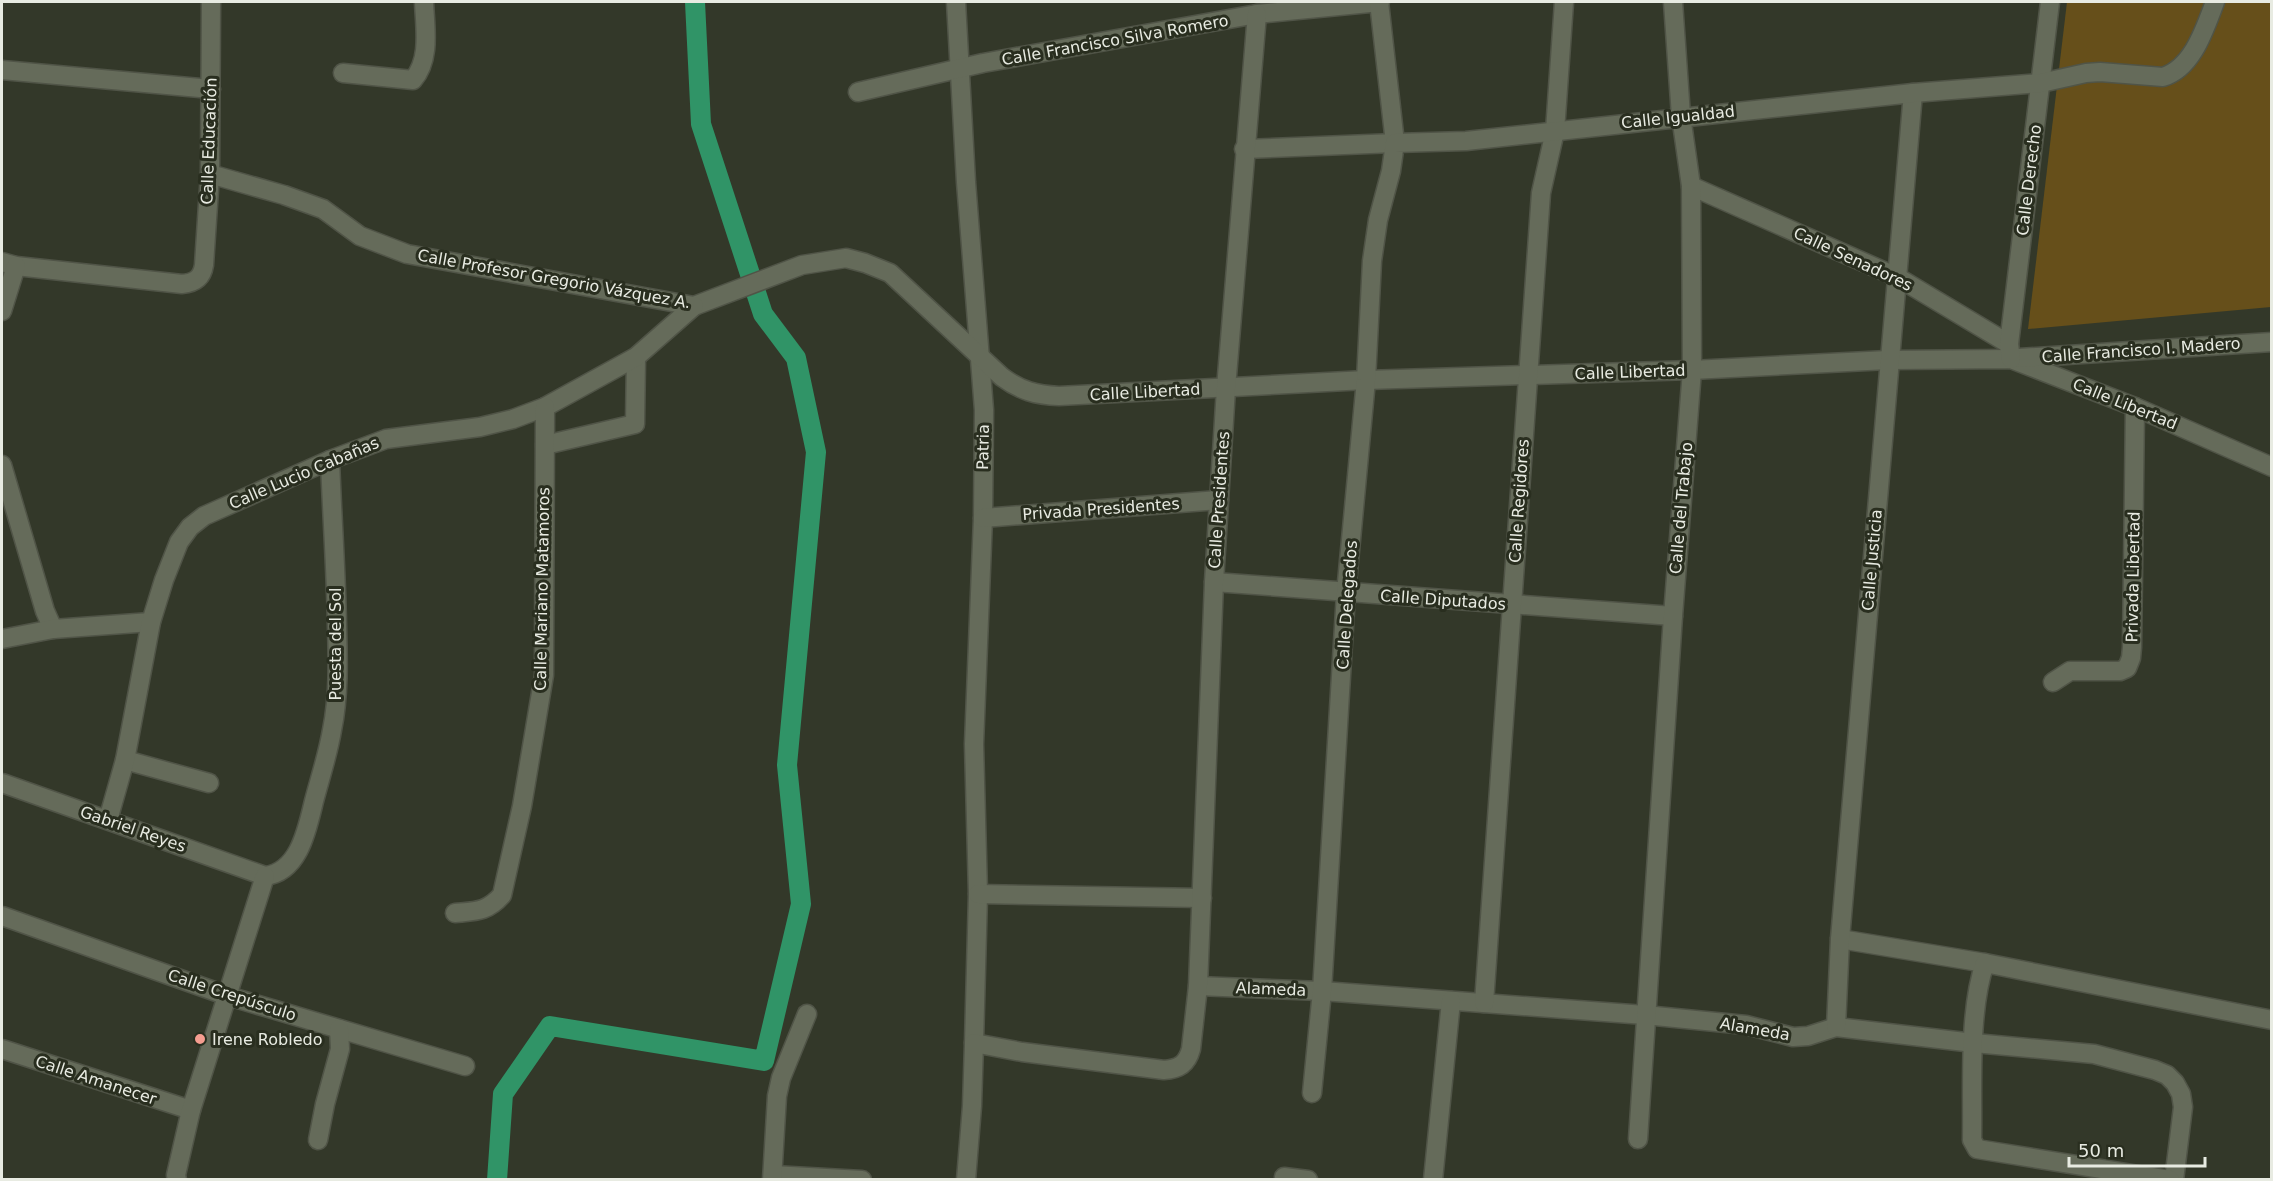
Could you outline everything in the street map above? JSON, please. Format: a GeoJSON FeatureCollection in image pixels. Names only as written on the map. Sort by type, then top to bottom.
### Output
{"type":"FeatureCollection","features":[{"type":"Feature","properties":{"kind":"street","name":"Calle Educación"},"geometry":{"type":"LineString","coordinates":[[9,264],[182,284],[191,283],[203,273],[210,174],[211,2]]}},
{"type":"Feature","properties":{"kind":"street"},"geometry":{"type":"LineString","coordinates":[[343,73],[413,80],[420,71],[425,50],[424,2]]}},
{"type":"Feature","properties":{"kind":"street","name":"Patria"},"geometry":{"type":"LineString","coordinates":[[956,2],[984,410],[974,744],[978,894],[974,1043],[966,1179]]}},
{"type":"Feature","properties":{"kind":"street"},"geometry":{"type":"LineString","coordinates":[[1379,2],[1395,143]]}},
{"type":"Feature","properties":{"kind":"street","name":"Calle Francisco Silva Romero"},"geometry":{"type":"LineString","coordinates":[[858,92],[959,69],[1257,14],[1379,2]]}},
{"type":"Feature","properties":{"kind":"street","name":"Calle Regidores"},"geometry":{"type":"LineString","coordinates":[[1484,1003],[1541,193],[1555,131],[1564,2]]}},
{"type":"Feature","properties":{"kind":"street","name":"Calle del Trabajo"},"geometry":{"type":"LineString","coordinates":[[1638,1139],[1692,370],[1690,186],[1681,116],[1673,2]]}},
{"type":"Feature","properties":{"kind":"street","name":"Calle Derecho"},"geometry":{"type":"LineString","coordinates":[[2010,351],[2050,2]]}},
{"type":"Feature","properties":{"kind":"street","name":"Calle Igualdad"},"geometry":{"type":"LineString","coordinates":[[1244,150],[1466,141],[1681,116],[2041,83],[2093,73],[2152,78],[2172,74],[2190,57],[2215,2]]}},
{"type":"Feature","properties":{"kind":"street","name":"Calle Presidentes"},"geometry":{"type":"LineString","coordinates":[[1198,986],[1214,582],[1244,150],[1257,14]]}},
{"type":"Feature","properties":{"kind":"street"},"geometry":{"type":"LineString","coordinates":[[2,70],[212,88]]}},
{"type":"Feature","properties":{"kind":"street","name":"Calle Justicia"},"geometry":{"type":"LineString","coordinates":[[1836,1027],[1840,939],[1888,360],[1913,93]]}},
{"type":"Feature","properties":{"kind":"street","name":"Calle Delegados"},"geometry":{"type":"LineString","coordinates":[[1312,1093],[1322,991],[1346,593],[1366,380],[1372,261],[1378,220],[1391,171],[1395,143]]}},
{"type":"Feature","properties":{"kind":"street","name":"Calle Profesor Gregorio Vázquez A."},"geometry":{"type":"LineString","coordinates":[[210,174],[284,195],[323,209],[360,236],[407,254],[694,306],[790,269],[823,260],[846,258],[890,273],[981,356]]}},
{"type":"Feature","properties":{"kind":"street","name":"Calle Senadores"},"geometry":{"type":"LineString","coordinates":[[1690,186],[1897,277],[2010,351]]}},
{"type":"Feature","properties":{"kind":"street"},"geometry":{"type":"LineString","coordinates":[[2,311],[9,264]]}},
{"type":"Feature","properties":{"kind":"street","name":"Calle Lucio Cabañas"},"geometry":{"type":"LineString","coordinates":[[108,820],[125,760],[151,622],[170,561],[179,542],[190,527],[204,516],[330,460],[386,439],[480,427],[513,419],[545,407],[636,357],[694,306]]}},
{"type":"Feature","properties":{"kind":"street","name":"Calle Francisco I. Madero"},"geometry":{"type":"LineString","coordinates":[[2010,351],[2271,342]]}},
{"type":"Feature","properties":{"kind":"street","name":"Calle Libertad"},"geometry":{"type":"LineString","coordinates":[[981,356],[1017,388],[1035,395],[1059,396],[1366,380],[1692,370],[2010,351],[2271,467]]}},
{"type":"Feature","properties":{"kind":"street"},"geometry":{"type":"LineString","coordinates":[[545,445],[635,424],[636,357]]}},
{"type":"Feature","properties":{"kind":"street","name":"Calle Mariano Matamoros"},"geometry":{"type":"LineString","coordinates":[[455,913],[478,911],[492,906],[502,895],[522,806],[544,675],[545,407]]}},
{"type":"Feature","properties":{"kind":"street","name":"Privada Libertad"},"geometry":{"type":"LineString","coordinates":[[2052,682],[2070,671],[2120,671],[2127,668],[2131,658],[2134,614],[2135,407]]}},
{"type":"Feature","properties":{"kind":"street","name":"Puesta del Sol"},"geometry":{"type":"LineString","coordinates":[[265,876],[285,870],[301,843],[333,730],[338,669],[330,460]]}},
{"type":"Feature","properties":{"kind":"street"},"geometry":{"type":"LineString","coordinates":[[2,465],[45,611],[53,629]]}},
{"type":"Feature","properties":{"kind":"street","name":"Privada Presidentes"},"geometry":{"type":"LineString","coordinates":[[982,518],[1219,500]]}},
{"type":"Feature","properties":{"kind":"street","name":"Calle Diputados"},"geometry":{"type":"LineString","coordinates":[[1214,582],[1511,606],[1673,616]]}},
{"type":"Feature","properties":{"kind":"street"},"geometry":{"type":"LineString","coordinates":[[2,639],[53,629],[151,622]]}},
{"type":"Feature","properties":{"kind":"street"},"geometry":{"type":"LineString","coordinates":[[125,760],[210,783]]}},
{"type":"Feature","properties":{"kind":"street","name":"Gabriel Reyes"},"geometry":{"type":"LineString","coordinates":[[2,783],[265,876]]}},
{"type":"Feature","properties":{"kind":"street"},"geometry":{"type":"LineString","coordinates":[[177,1179],[190,1110],[265,876]]}},
{"type":"Feature","properties":{"kind":"street"},"geometry":{"type":"LineString","coordinates":[[978,894],[1202,898]]}},
{"type":"Feature","properties":{"kind":"street","name":"Calle Crepúsculo"},"geometry":{"type":"LineString","coordinates":[[2,916],[228,996],[465,1066]]}},
{"type":"Feature","properties":{"kind":"street"},"geometry":{"type":"LineString","coordinates":[[1840,939],[1985,963],[2271,1020]]}},
{"type":"Feature","properties":{"kind":"street"},"geometry":{"type":"LineString","coordinates":[[1985,963],[1978,982],[1974,1043],[1972,1140],[1977,1149],[2172,1179]]}},
{"type":"Feature","properties":{"kind":"street"},"geometry":{"type":"LineString","coordinates":[[974,1043],[1022,1052],[1164,1070],[1175,1069],[1183,1065],[1188,1058],[1198,986]]}},
{"type":"Feature","properties":{"kind":"street","name":"Alameda"},"geometry":{"type":"LineString","coordinates":[[1198,986],[1322,991],[1645,1014],[1746,1025],[1793,1036],[1808,1036],[1836,1027],[2094,1054],[2155,1070],[2175,1083],[2181,1094],[2183,1107],[2172,1179]]}},
{"type":"Feature","properties":{"kind":"street"},"geometry":{"type":"LineString","coordinates":[[1433,1179],[1451,1000]]}},
{"type":"Feature","properties":{"kind":"street"},"geometry":{"type":"LineString","coordinates":[[807,1014],[781,1078],[777,1096],[772,1177],[861,1179]]}},
{"type":"Feature","properties":{"kind":"street"},"geometry":{"type":"LineString","coordinates":[[318,1140],[340,1049],[339,1029]]}},
{"type":"Feature","properties":{"kind":"street","name":"Calle Amanecer"},"geometry":{"type":"LineString","coordinates":[[2,1049],[190,1110]]}},
{"type":"Feature","properties":{"kind":"street"},"geometry":{"type":"LineString","coordinates":[[1284,1177],[1308,1179]]}},
{"type":"Feature","properties":{"kind":"shaded area"},"geometry":{"type":"Polygon","coordinates":[[[2067,2],[2271,2],[2271,307],[2028,329],[2067,2]]]}},
{"type":"Feature","properties":{"kind":"waterway"},"geometry":{"type":"LineString","coordinates":[[497,1180],[503,1094],[550,1026],[764,1061],[801,904],[787,765],[816,452],[796,358],[763,314],[701,124],[695,2]]}},
{"type":"Feature","properties":{"kind":"place","name":"Irene Robledo"},"geometry":{"type":"Point","coordinates":[200,1039]}}]}
